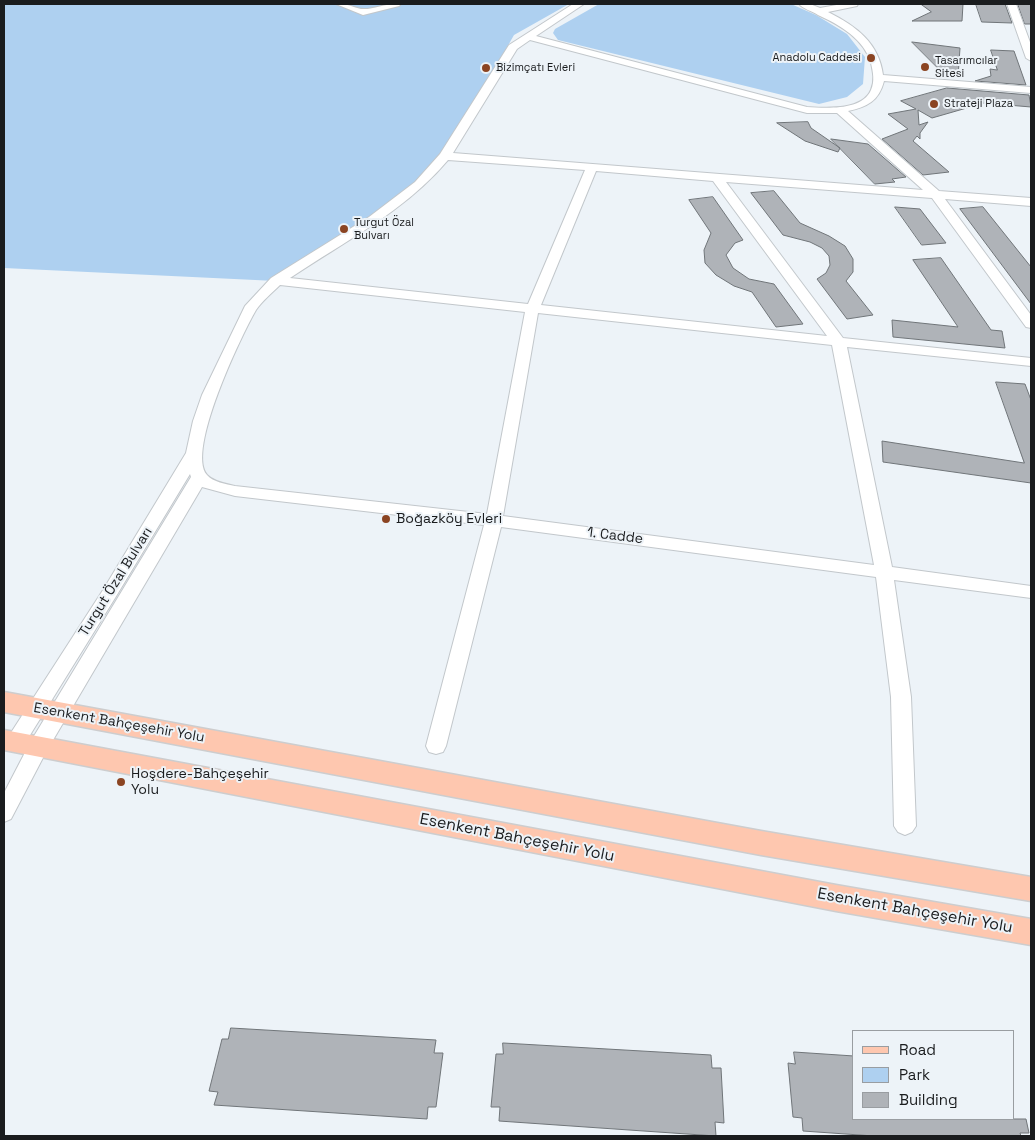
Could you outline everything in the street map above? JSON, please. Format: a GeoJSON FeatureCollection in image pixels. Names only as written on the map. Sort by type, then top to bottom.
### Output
{"type":"FeatureCollection","features":[{"type":"Feature","properties":{"kind":"main road","name":"Esenkent Bahçeşehir Yolu"},"geometry":{"type":"LineString","coordinates":[[4,702],[751,842],[1031,889]]}},
{"type":"Feature","properties":{"kind":"main road","name":"Esenkent Bahçeşehir Yolu"},"geometry":{"type":"LineString","coordinates":[[19,743],[836,898],[1031,932]]}},
{"type":"Feature","properties":{"kind":"street"},"geometry":{"type":"LineString","coordinates":[[340,4],[363,12],[396,4]]}},
{"type":"Feature","properties":{"kind":"street"},"geometry":{"type":"LineString","coordinates":[[528,37],[807,110],[840,110],[854,107],[873,96],[878,89],[880,78],[872,50],[851,30],[820,11],[803,4]]}},
{"type":"Feature","properties":{"kind":"street"},"geometry":{"type":"LineString","coordinates":[[820,11],[854,4]]}},
{"type":"Feature","properties":{"kind":"street"},"geometry":{"type":"LineString","coordinates":[[1011,4],[1031,58]]}},
{"type":"Feature","properties":{"kind":"street","name":"Turgut Özal Bulvarı"},"geometry":{"type":"LineString","coordinates":[[49,710],[199,478],[193,467],[192,454],[197,428],[250,309],[259,296],[276,281],[382,215],[432,172],[445,156],[513,46],[582,6]]}},
{"type":"Feature","properties":{"kind":"street"},"geometry":{"type":"LineString","coordinates":[[880,78],[1031,90]]}},
{"type":"Feature","properties":{"kind":"street"},"geometry":{"type":"LineString","coordinates":[[840,110],[935,194],[1031,324]]}},
{"type":"Feature","properties":{"kind":"street"},"geometry":{"type":"LineString","coordinates":[[445,156],[1031,202]]}},
{"type":"Feature","properties":{"kind":"street"},"geometry":{"type":"LineString","coordinates":[[436,746],[494,520],[532,310],[592,167]]}},
{"type":"Feature","properties":{"kind":"street"},"geometry":{"type":"LineString","coordinates":[[717,178],[839,342],[884,571],[901,698],[905,826]]}},
{"type":"Feature","properties":{"kind":"street"},"geometry":{"type":"LineString","coordinates":[[276,281],[532,310],[1031,362]]}},
{"type":"Feature","properties":{"kind":"street","name":"Turgut Özal Bulvarı"},"geometry":{"type":"LineString","coordinates":[[49,710],[109,594],[192,454]]}},
{"type":"Feature","properties":{"kind":"street","name":"1. Cadde"},"geometry":{"type":"LineString","coordinates":[[199,478],[208,483],[234,490],[494,520],[1031,592]]}},
{"type":"Feature","properties":{"kind":"street"},"geometry":{"type":"LineString","coordinates":[[4,813],[19,743],[49,710]]}},
{"type":"Feature","properties":{"kind":"green space"},"geometry":{"type":"Polygon","coordinates":[[[4,4],[569,4],[514,35],[445,156],[406,196],[276,281],[4,268],[4,4]]]}},
{"type":"Feature","properties":{"kind":"green space"},"geometry":{"type":"Polygon","coordinates":[[[599,4],[791,4],[816,15],[847,34],[865,57],[863,84],[847,97],[819,104],[558,40],[553,33],[555,29],[599,4]]]}},
{"type":"Feature","properties":{"kind":"building"},"geometry":{"type":"Polygon","coordinates":[[[921,4],[963,4],[962,21],[912,21],[931,12],[921,4]]]}},
{"type":"Feature","properties":{"kind":"building"},"geometry":{"type":"Polygon","coordinates":[[[976,4],[1005,4],[1012,23],[982,22],[976,4]]]}},
{"type":"Feature","properties":{"kind":"building"},"geometry":{"type":"Polygon","coordinates":[[[1018,4],[1031,4],[1031,24],[1025,24],[1018,4]]]}},
{"type":"Feature","properties":{"kind":"building"},"geometry":{"type":"Polygon","coordinates":[[[912,42],[960,48],[958,77],[947,77],[912,42]]]}},
{"type":"Feature","properties":{"kind":"building"},"geometry":{"type":"Polygon","coordinates":[[[991,50],[1014,51],[1026,85],[975,81],[991,76],[990,69],[997,70],[991,50]]]}},
{"type":"Feature","properties":{"kind":"building"},"geometry":{"type":"Polygon","coordinates":[[[947,88],[1029,95],[1031,107],[984,103],[932,118],[918,110],[919,125],[928,122],[920,133],[920,139],[917,136],[913,141],[949,172],[923,175],[882,139],[908,129],[888,114],[916,109],[901,101],[947,88]]]}},
{"type":"Feature","properties":{"kind":"building"},"geometry":{"type":"Polygon","coordinates":[[[808,122],[811,128],[840,148],[838,152],[805,141],[777,123],[808,122]]]}},
{"type":"Feature","properties":{"kind":"building"},"geometry":{"type":"Polygon","coordinates":[[[831,139],[868,144],[906,177],[892,179],[895,182],[875,184],[831,139]]]}},
{"type":"Feature","properties":{"kind":"building"},"geometry":{"type":"Polygon","coordinates":[[[774,191],[800,223],[829,236],[845,246],[853,259],[853,272],[846,281],[873,315],[847,319],[817,279],[826,273],[830,265],[829,256],[822,248],[810,242],[783,235],[751,193],[774,191]]]}},
{"type":"Feature","properties":{"kind":"building"},"geometry":{"type":"Polygon","coordinates":[[[713,197],[743,240],[735,243],[726,255],[733,268],[749,279],[774,284],[803,324],[776,327],[752,292],[734,286],[716,275],[705,263],[704,250],[711,233],[689,200],[713,197]]]}},
{"type":"Feature","properties":{"kind":"building"},"geometry":{"type":"Polygon","coordinates":[[[895,207],[920,209],[946,243],[922,245],[895,207]]]}},
{"type":"Feature","properties":{"kind":"building"},"geometry":{"type":"Polygon","coordinates":[[[983,207],[1031,267],[1031,304],[960,209],[983,207]]]}},
{"type":"Feature","properties":{"kind":"building"},"geometry":{"type":"Polygon","coordinates":[[[941,258],[991,330],[1002,331],[1005,348],[893,337],[892,320],[958,327],[913,260],[941,258]]]}},
{"type":"Feature","properties":{"kind":"building"},"geometry":{"type":"Polygon","coordinates":[[[996,382],[1025,384],[1031,400],[1031,483],[883,462],[882,441],[1024,463],[996,382]]]}},
{"type":"Feature","properties":{"kind":"building"},"geometry":{"type":"Polygon","coordinates":[[[231,1028],[436,1040],[434,1053],[443,1053],[436,1107],[428,1107],[427,1119],[214,1105],[218,1092],[209,1091],[222,1039],[228,1039],[231,1028]]]}},
{"type":"Feature","properties":{"kind":"building"},"geometry":{"type":"Polygon","coordinates":[[[503,1043],[711,1055],[712,1068],[721,1068],[724,1123],[715,1122],[716,1136],[499,1121],[500,1107],[491,1107],[496,1054],[503,1054],[503,1043]]]}},
{"type":"Feature","properties":{"kind":"building"},"geometry":{"type":"Polygon","coordinates":[[[794,1052],[852,1056],[852,1120],[1026,1119],[1029,1133],[1020,1133],[1021,1136],[874,1136],[803,1131],[802,1118],[793,1117],[788,1063],[795,1064],[794,1052]]]}},
{"type":"Feature","properties":{"kind":"place","name":"Anadolu Caddesi"},"geometry":{"type":"Point","coordinates":[871,58]}},
{"type":"Feature","properties":{"kind":"place","name":"Tasarımcılar Sitesi"},"geometry":{"type":"Point","coordinates":[925,67]}},
{"type":"Feature","properties":{"kind":"place","name":"Bizimçatı Evleri"},"geometry":{"type":"Point","coordinates":[486,68]}},
{"type":"Feature","properties":{"kind":"place","name":"Strateji Plaza"},"geometry":{"type":"Point","coordinates":[934,104]}},
{"type":"Feature","properties":{"kind":"place","name":"Turgut Özal Bulvarı"},"geometry":{"type":"Point","coordinates":[344,229]}},
{"type":"Feature","properties":{"kind":"place","name":"Boğazköy Evleri"},"geometry":{"type":"Point","coordinates":[386,519]}},
{"type":"Feature","properties":{"kind":"place","name":"Hoşdere-Bahçeşehir Yolu"},"geometry":{"type":"Point","coordinates":[121,782]}}]}
